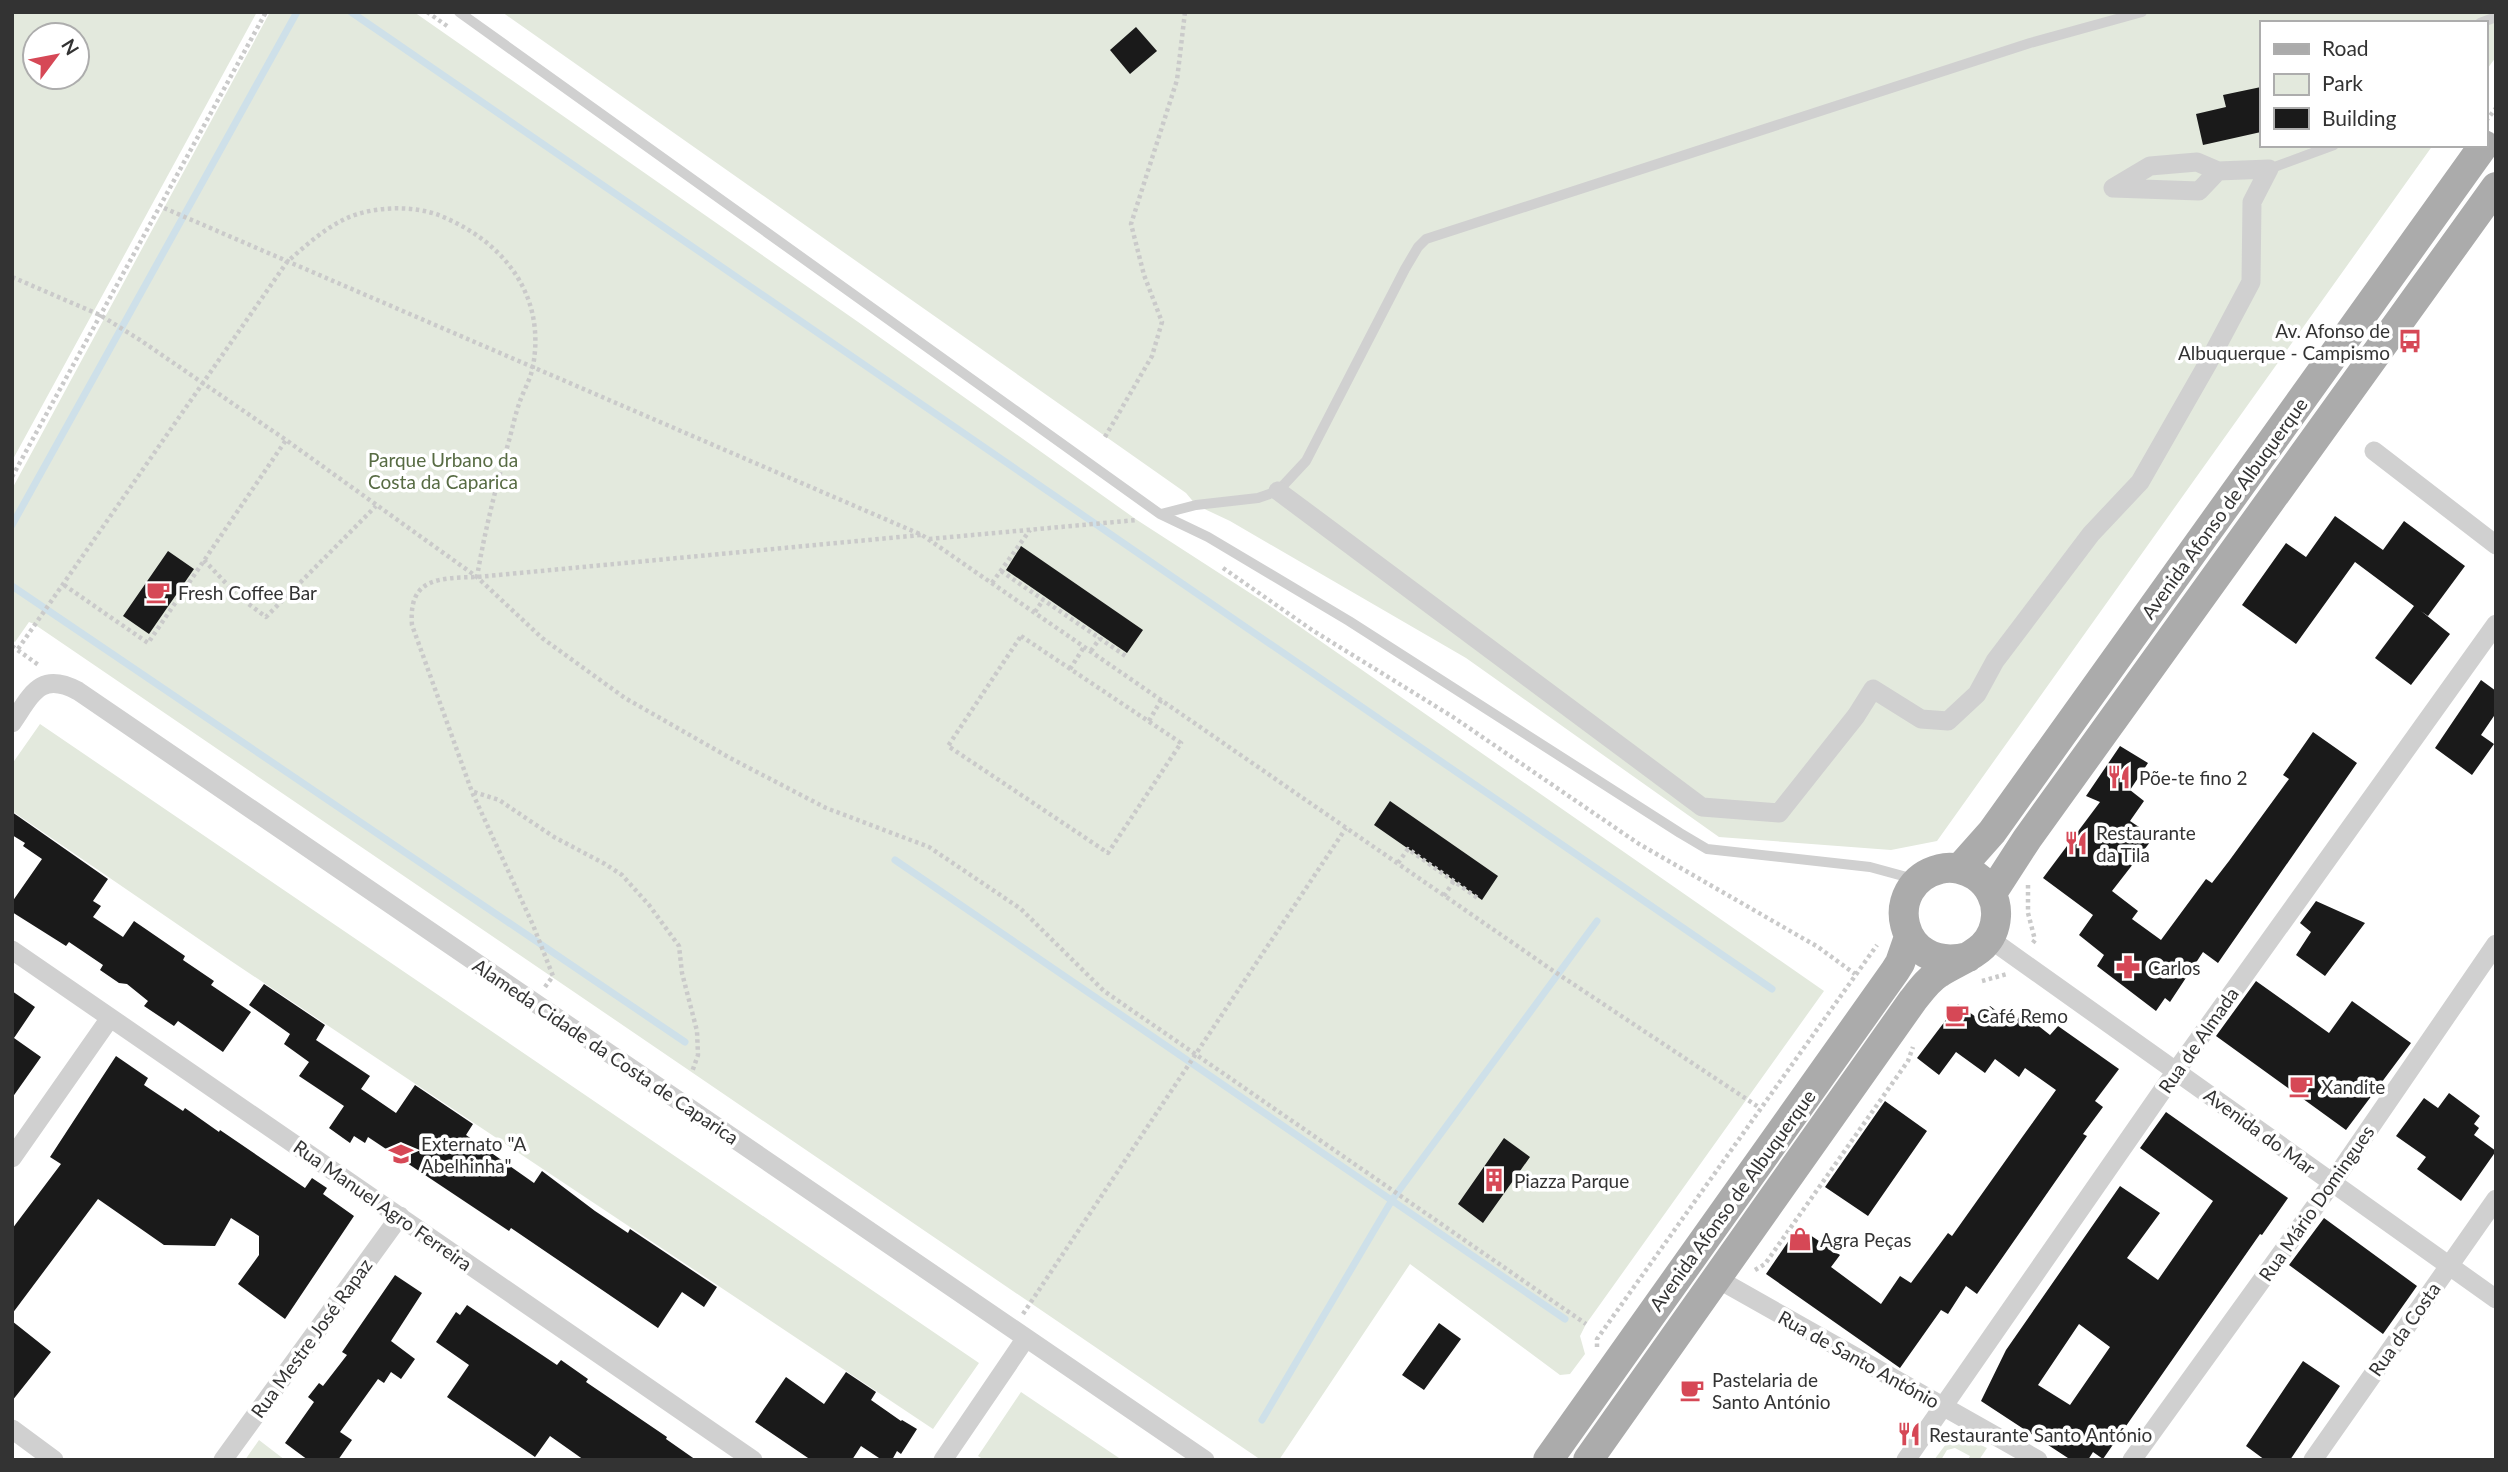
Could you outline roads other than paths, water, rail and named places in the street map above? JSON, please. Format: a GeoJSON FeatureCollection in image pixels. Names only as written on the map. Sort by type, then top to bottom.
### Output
{"type":"FeatureCollection","features":[{"type":"Feature","properties":{"kind":"main road","name":"Avenida Afonso de Albuquerque"},"geometry":{"type":"LineString","coordinates":[[1960,869],[1992,832],[2483,147]]}},
{"type":"Feature","properties":{"kind":"main road","name":"Avenida Afonso de Albuquerque"},"geometry":{"type":"LineString","coordinates":[[1992,893],[2027,839],[2496,187]]}},
{"type":"Feature","properties":{"kind":"main road"},"geometry":{"type":"LineString","coordinates":[[1909,937],[1927,955],[1940,960],[1978,960],[1996,924],[1997,908],[1992,893],[1973,873],[1944,868],[1930,872],[1917,881]]}},
{"type":"Feature","properties":{"kind":"main road","name":"Avenida Afonso de Albuquerque"},"geometry":{"type":"LineString","coordinates":[[1548,1460],[1895,971],[1909,937],[1904,923],[1904,907],[1917,881]]}},
{"type":"Feature","properties":{"kind":"main road","name":"Avenida Afonso de Albuquerque"},"geometry":{"type":"LineString","coordinates":[[1588,1460],[1913,1000],[1939,973],[1978,960]]}},
{"type":"Feature","properties":{"kind":"street"},"geometry":{"type":"LineString","coordinates":[[1278,491],[1702,807],[1779,813],[1856,716],[1873,689],[1921,719],[1948,721],[1977,694],[1995,662],[2091,534],[2140,482],[2251,282],[2252,202],[2269,169],[2218,171],[2197,162],[2150,166],[2113,188],[2199,191],[2218,171]]}},
{"type":"Feature","properties":{"kind":"street"},"geometry":{"type":"LineString","coordinates":[[2374,452],[2496,545]]}},
{"type":"Feature","properties":{"kind":"street","name":"Rua de Almada"},"geometry":{"type":"LineString","coordinates":[[1906,1460],[2176,1072],[2496,624]]}},
{"type":"Feature","properties":{"kind":"street","name":"Alameda Cidade da Costa de Caparica"},"geometry":{"type":"LineString","coordinates":[[12,723],[34,692],[51,682],[63,683],[78,691],[1205,1460]]}},
{"type":"Feature","properties":{"kind":"street","name":"Rua Mário Domingues"},"geometry":{"type":"LineString","coordinates":[[2132,1460],[2332,1183],[2496,944]]}},
{"type":"Feature","properties":{"kind":"street","name":"Rua Manuel Agro Ferreira"},"geometry":{"type":"LineString","coordinates":[[12,950],[753,1460]]}},
{"type":"Feature","properties":{"kind":"street","name":"Avenida do Mar"},"geometry":{"type":"LineString","coordinates":[[1978,960],[2176,1072],[2496,1299]]}},
{"type":"Feature","properties":{"kind":"street"},"geometry":{"type":"LineString","coordinates":[[12,1158],[110,1018]]}},
{"type":"Feature","properties":{"kind":"street","name":"Rua da Costa"},"geometry":{"type":"LineString","coordinates":[[2313,1460],[2496,1199]]}},
{"type":"Feature","properties":{"kind":"street","name":"Rua Mestre José Rapaz"},"geometry":{"type":"LineString","coordinates":[[223,1460],[400,1216]]}},
{"type":"Feature","properties":{"kind":"street","name":"Rua de Santo António"},"geometry":{"type":"LineString","coordinates":[[1716,1278],[2038,1460]]}},
{"type":"Feature","properties":{"kind":"street"},"geometry":{"type":"LineString","coordinates":[[943,1460],[1020,1334]]}},
{"type":"Feature","properties":{"kind":"street"},"geometry":{"type":"LineString","coordinates":[[12,1429],[54,1460]]}},
{"type":"Feature","properties":{"kind":"lane"},"geometry":{"type":"LineString","coordinates":[[459,12],[1160,514],[1208,537],[1349,621],[1707,849],[1870,867],[1917,881]]}},
{"type":"Feature","properties":{"kind":"lane"},"geometry":{"type":"LineString","coordinates":[[1160,514],[1196,505],[1258,498],[1278,491],[1306,461],[1405,269],[1426,239],[2030,43],[2142,12]]}},
{"type":"Feature","properties":{"kind":"lane"},"geometry":{"type":"LineString","coordinates":[[2269,169],[2329,147]]}},
{"type":"Feature","properties":{"kind":"waterway"},"geometry":{"type":"LineString","coordinates":[[12,525],[297,12]]}},
{"type":"Feature","properties":{"kind":"waterway"},"geometry":{"type":"LineString","coordinates":[[351,12],[1772,989]]}},
{"type":"Feature","properties":{"kind":"waterway"},"geometry":{"type":"LineString","coordinates":[[12,586],[685,1042]]}},
{"type":"Feature","properties":{"kind":"waterway"},"geometry":{"type":"LineString","coordinates":[[895,860],[1565,1319]]}},
{"type":"Feature","properties":{"kind":"waterway"},"geometry":{"type":"LineString","coordinates":[[1262,1420],[1392,1200],[1597,921]]}},
{"type":"Feature","properties":{"kind":"place","name":"Av. Afonso de Albuquerque - Campismo"},"geometry":{"type":"Point","coordinates":[2410,341]}},
{"type":"Feature","properties":{"kind":"place","name":"Fresh Coffee Bar"},"geometry":{"type":"Point","coordinates":[158,592]}},
{"type":"Feature","properties":{"kind":"place","name":"Põe-te fino 2"},"geometry":{"type":"Point","coordinates":[2119,777]}},
{"type":"Feature","properties":{"kind":"place","name":"Restaurante da Tila"},"geometry":{"type":"Point","coordinates":[2076,843]}},
{"type":"Feature","properties":{"kind":"place","name":"Carlos"},"geometry":{"type":"Point","coordinates":[2128,967]}},
{"type":"Feature","properties":{"kind":"place","name":"Café Remo"},"geometry":{"type":"Point","coordinates":[1957,1015]}},
{"type":"Feature","properties":{"kind":"place","name":"Xandite"},"geometry":{"type":"Point","coordinates":[2301,1086]}},
{"type":"Feature","properties":{"kind":"place","name":"Externato \"A Abelhinha\""},"geometry":{"type":"Point","coordinates":[401,1154]}},
{"type":"Feature","properties":{"kind":"place","name":"Piazza Parque"},"geometry":{"type":"Point","coordinates":[1494,1180]}},
{"type":"Feature","properties":{"kind":"place","name":"Agra Peças"},"geometry":{"type":"Point","coordinates":[1800,1239]}},
{"type":"Feature","properties":{"kind":"place","name":"Pastelaria de Santo António"},"geometry":{"type":"Point","coordinates":[1692,1390]}},
{"type":"Feature","properties":{"kind":"place","name":"Restaurante Santo António"},"geometry":{"type":"Point","coordinates":[1909,1434]}},
{"type":"Feature","properties":{"kind":"park label","name":"Parque Urbano da Costa da Caparica"},"geometry":{"type":"Point","coordinates":[443,470]}}]}
